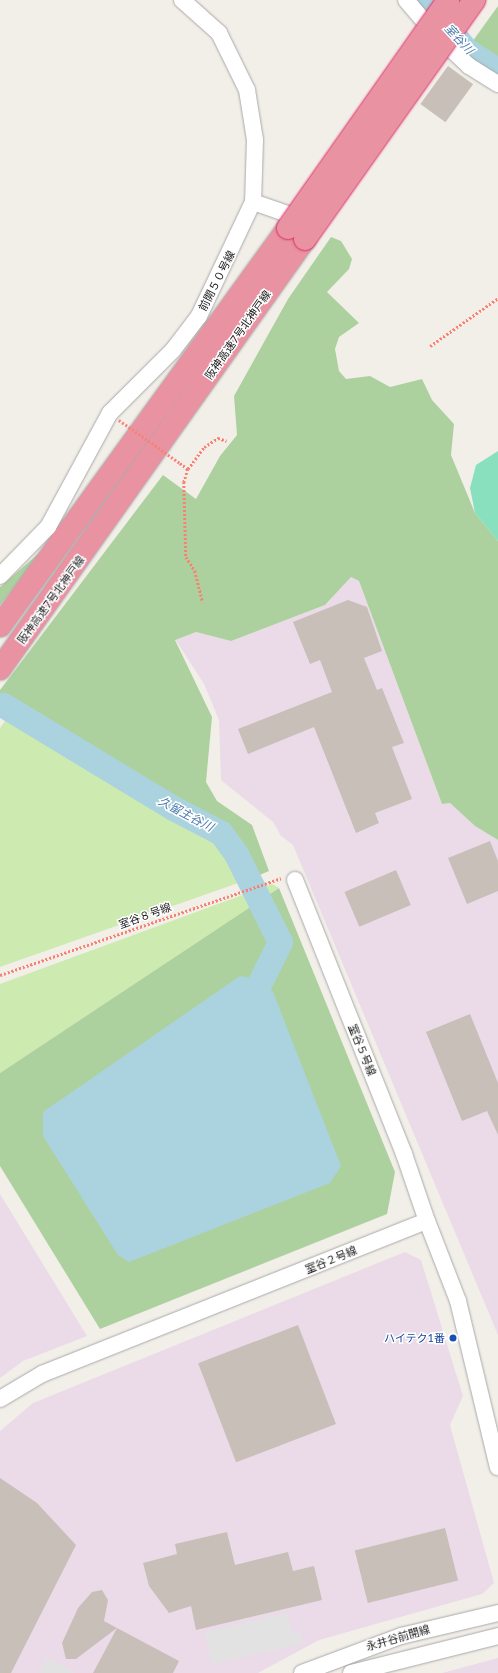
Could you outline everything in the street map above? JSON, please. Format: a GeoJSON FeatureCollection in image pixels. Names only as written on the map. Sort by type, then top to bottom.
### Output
{"type":"FeatureCollection","features":[{"type":"Feature","properties":{"kind":"highway","name":"阪神高速7号北神戸線"},"geometry":{"type":"LineString","coordinates":[[0,669],[296,233],[448,0]]}},
{"type":"Feature","properties":{"kind":"highway","name":"阪神高速7号北神戸線"},"geometry":{"type":"LineString","coordinates":[[0,626],[296,233],[474,0]]}},
{"type":"Feature","properties":{"kind":"street"},"geometry":{"type":"LineString","coordinates":[[182,0],[219,33],[247,90],[255,140],[253,202],[307,221],[435,34]]}},
{"type":"Feature","properties":{"kind":"street"},"geometry":{"type":"LineString","coordinates":[[406,0],[435,34],[469,66],[498,84]]}},
{"type":"Feature","properties":{"kind":"street","name":"前開５０号線"},"geometry":{"type":"LineString","coordinates":[[0,576],[48,527],[110,413],[173,350],[199,316],[253,202]]}},
{"type":"Feature","properties":{"kind":"street","name":"室谷５号線"},"geometry":{"type":"LineString","coordinates":[[295,880],[404,1154],[427,1221]]}},
{"type":"Feature","properties":{"kind":"street"},"geometry":{"type":"LineString","coordinates":[[427,1221],[458,1301],[498,1467]]}},
{"type":"Feature","properties":{"kind":"street","name":"室谷２号線"},"geometry":{"type":"LineString","coordinates":[[0,1399],[42,1374],[427,1221]]}},
{"type":"Feature","properties":{"kind":"street","name":"永井谷前開線"},"geometry":{"type":"LineString","coordinates":[[302,1673],[401,1636],[498,1613]]}},
{"type":"Feature","properties":{"kind":"street","name":"永井谷前開線"},"geometry":{"type":"LineString","coordinates":[[351,1673],[498,1636]]}},
{"type":"Feature","properties":{"kind":"path"},"geometry":{"type":"LineString","coordinates":[[430,346],[498,298]]}},
{"type":"Feature","properties":{"kind":"path"},"geometry":{"type":"LineString","coordinates":[[119,420],[188,469]]}},
{"type":"Feature","properties":{"kind":"path"},"geometry":{"type":"LineString","coordinates":[[203,602],[195,571],[186,557],[184,482],[188,469],[204,447],[218,438],[227,441]]}},
{"type":"Feature","properties":{"kind":"path","name":"室谷８号線"},"geometry":{"type":"LineString","coordinates":[[0,975],[277,877],[295,880]]}},
{"type":"Feature","properties":{"kind":"shaded area"},"geometry":{"type":"Polygon","coordinates":[[[351,577],[359,581],[442,804],[450,803],[475,826],[498,840],[498,1335],[293,845],[281,836],[273,822],[221,780],[219,720],[204,684],[175,639],[196,632],[231,641],[325,605],[351,577]]]}},
{"type":"Feature","properties":{"kind":"shaded area"},"geometry":{"type":"Polygon","coordinates":[[[0,1194],[87,1336],[23,1361],[0,1378],[0,1194]]]}},
{"type":"Feature","properties":{"kind":"shaded area"},"geometry":{"type":"Polygon","coordinates":[[[405,1252],[421,1260],[463,1396],[450,1425],[494,1583],[482,1594],[319,1640],[258,1673],[0,1673],[0,1431],[33,1403],[405,1252]]]}},
{"type":"Feature","properties":{"kind":"shaded area"},"geometry":{"type":"Polygon","coordinates":[[[287,1613],[292,1634],[301,1632],[303,1644],[212,1664],[205,1632],[287,1613]]]}},
{"type":"Feature","properties":{"kind":"shaded area"},"geometry":{"type":"Polygon","coordinates":[[[47,1658],[75,1673],[39,1673],[47,1658]]]}},
{"type":"Feature","properties":{"kind":"shaded area"},"geometry":{"type":"Polygon","coordinates":[[[498,1658],[498,1673],[442,1673],[498,1658]]]}},
{"type":"Feature","properties":{"kind":"green space"},"geometry":{"type":"Polygon","coordinates":[[[498,6],[498,67],[472,42],[498,6]]]}},
{"type":"Feature","properties":{"kind":"green space"},"geometry":{"type":"Polygon","coordinates":[[[331,237],[341,241],[352,259],[349,269],[327,292],[359,323],[339,337],[335,349],[339,371],[346,379],[370,376],[390,387],[422,379],[432,400],[454,424],[451,455],[475,513],[498,541],[498,840],[475,826],[450,803],[442,804],[359,581],[351,577],[325,605],[231,641],[196,632],[175,640],[212,717],[206,782],[217,801],[252,825],[269,871],[255,877],[244,851],[225,829],[0,697],[0,690],[163,475],[196,499],[220,456],[237,435],[234,396],[288,299],[331,237]]]}},
{"type":"Feature","properties":{"kind":"green space"},"geometry":{"type":"Polygon","coordinates":[[[498,451],[498,541],[475,513],[470,488],[476,465],[498,451]]]}},
{"type":"Feature","properties":{"kind":"green space"},"geometry":{"type":"Polygon","coordinates":[[[46,547],[0,605],[0,587],[46,547]]]}},
{"type":"Feature","properties":{"kind":"green space"},"geometry":{"type":"Polygon","coordinates":[[[7,718],[72,761],[215,840],[230,859],[245,854],[255,877],[0,967],[0,728],[7,718]]]}},
{"type":"Feature","properties":{"kind":"green space"},"geometry":{"type":"Polygon","coordinates":[[[272,884],[279,888],[0,1073],[0,984],[272,884]]]}},
{"type":"Feature","properties":{"kind":"green space"},"geometry":{"type":"Polygon","coordinates":[[[279,888],[395,1172],[387,1214],[100,1329],[0,1166],[0,1073],[279,888]]]}},
{"type":"Feature","properties":{"kind":"water"},"geometry":{"type":"Polygon","coordinates":[[[240,976],[257,979],[273,992],[341,1166],[330,1183],[129,1262],[118,1255],[43,1136],[43,1112],[240,976]]]}},
{"type":"Feature","properties":{"kind":"building"},"geometry":{"type":"Polygon","coordinates":[[[448,66],[473,84],[445,122],[420,104],[448,66]]]}},
{"type":"Feature","properties":{"kind":"building"},"geometry":{"type":"Polygon","coordinates":[[[348,600],[367,607],[382,651],[364,658],[377,690],[382,688],[404,743],[392,747],[412,799],[375,813],[379,823],[356,833],[314,727],[248,754],[238,729],[332,692],[320,660],[310,664],[293,622],[348,600]]]}},
{"type":"Feature","properties":{"kind":"building"},"geometry":{"type":"Polygon","coordinates":[[[490,841],[498,861],[498,891],[467,904],[448,858],[490,841]]]}},
{"type":"Feature","properties":{"kind":"building"},"geometry":{"type":"Polygon","coordinates":[[[396,870],[411,905],[359,927],[344,892],[396,870]]]}},
{"type":"Feature","properties":{"kind":"building"},"geometry":{"type":"Polygon","coordinates":[[[470,1014],[498,1083],[498,1135],[487,1111],[462,1121],[426,1032],[470,1014]]]}},
{"type":"Feature","properties":{"kind":"building"},"geometry":{"type":"Polygon","coordinates":[[[298,1325],[336,1424],[236,1462],[198,1363],[298,1325]]]}},
{"type":"Feature","properties":{"kind":"building"},"geometry":{"type":"Polygon","coordinates":[[[0,1478],[37,1503],[76,1545],[11,1673],[0,1673],[0,1478]]]}},
{"type":"Feature","properties":{"kind":"building"},"geometry":{"type":"Polygon","coordinates":[[[445,1528],[458,1580],[368,1603],[355,1550],[445,1528]]]}},
{"type":"Feature","properties":{"kind":"building"},"geometry":{"type":"Polygon","coordinates":[[[227,1532],[235,1565],[288,1552],[293,1571],[314,1566],[322,1600],[196,1630],[191,1606],[169,1613],[149,1586],[143,1563],[177,1554],[175,1544],[227,1532]]]}},
{"type":"Feature","properties":{"kind":"building"},"geometry":{"type":"Polygon","coordinates":[[[102,1590],[108,1600],[104,1621],[117,1628],[76,1659],[66,1659],[62,1643],[78,1608],[92,1592],[102,1590]]]}},
{"type":"Feature","properties":{"kind":"building"},"geometry":{"type":"Polygon","coordinates":[[[117,1628],[179,1661],[173,1673],[93,1673],[117,1628]]]}},
{"type":"Feature","properties":{"kind":"waterway","name":"室谷川"},"geometry":{"type":"LineString","coordinates":[[425,0],[466,50],[498,71]]}},
{"type":"Feature","properties":{"kind":"waterway","name":"久留主谷川"},"geometry":{"type":"LineString","coordinates":[[3,705],[173,808],[221,833],[236,854],[280,942],[247,1008]]}},
{"type":"Feature","properties":{"kind":"place","name":"ハイテク1番"},"geometry":{"type":"Point","coordinates":[453,1338]}}]}
